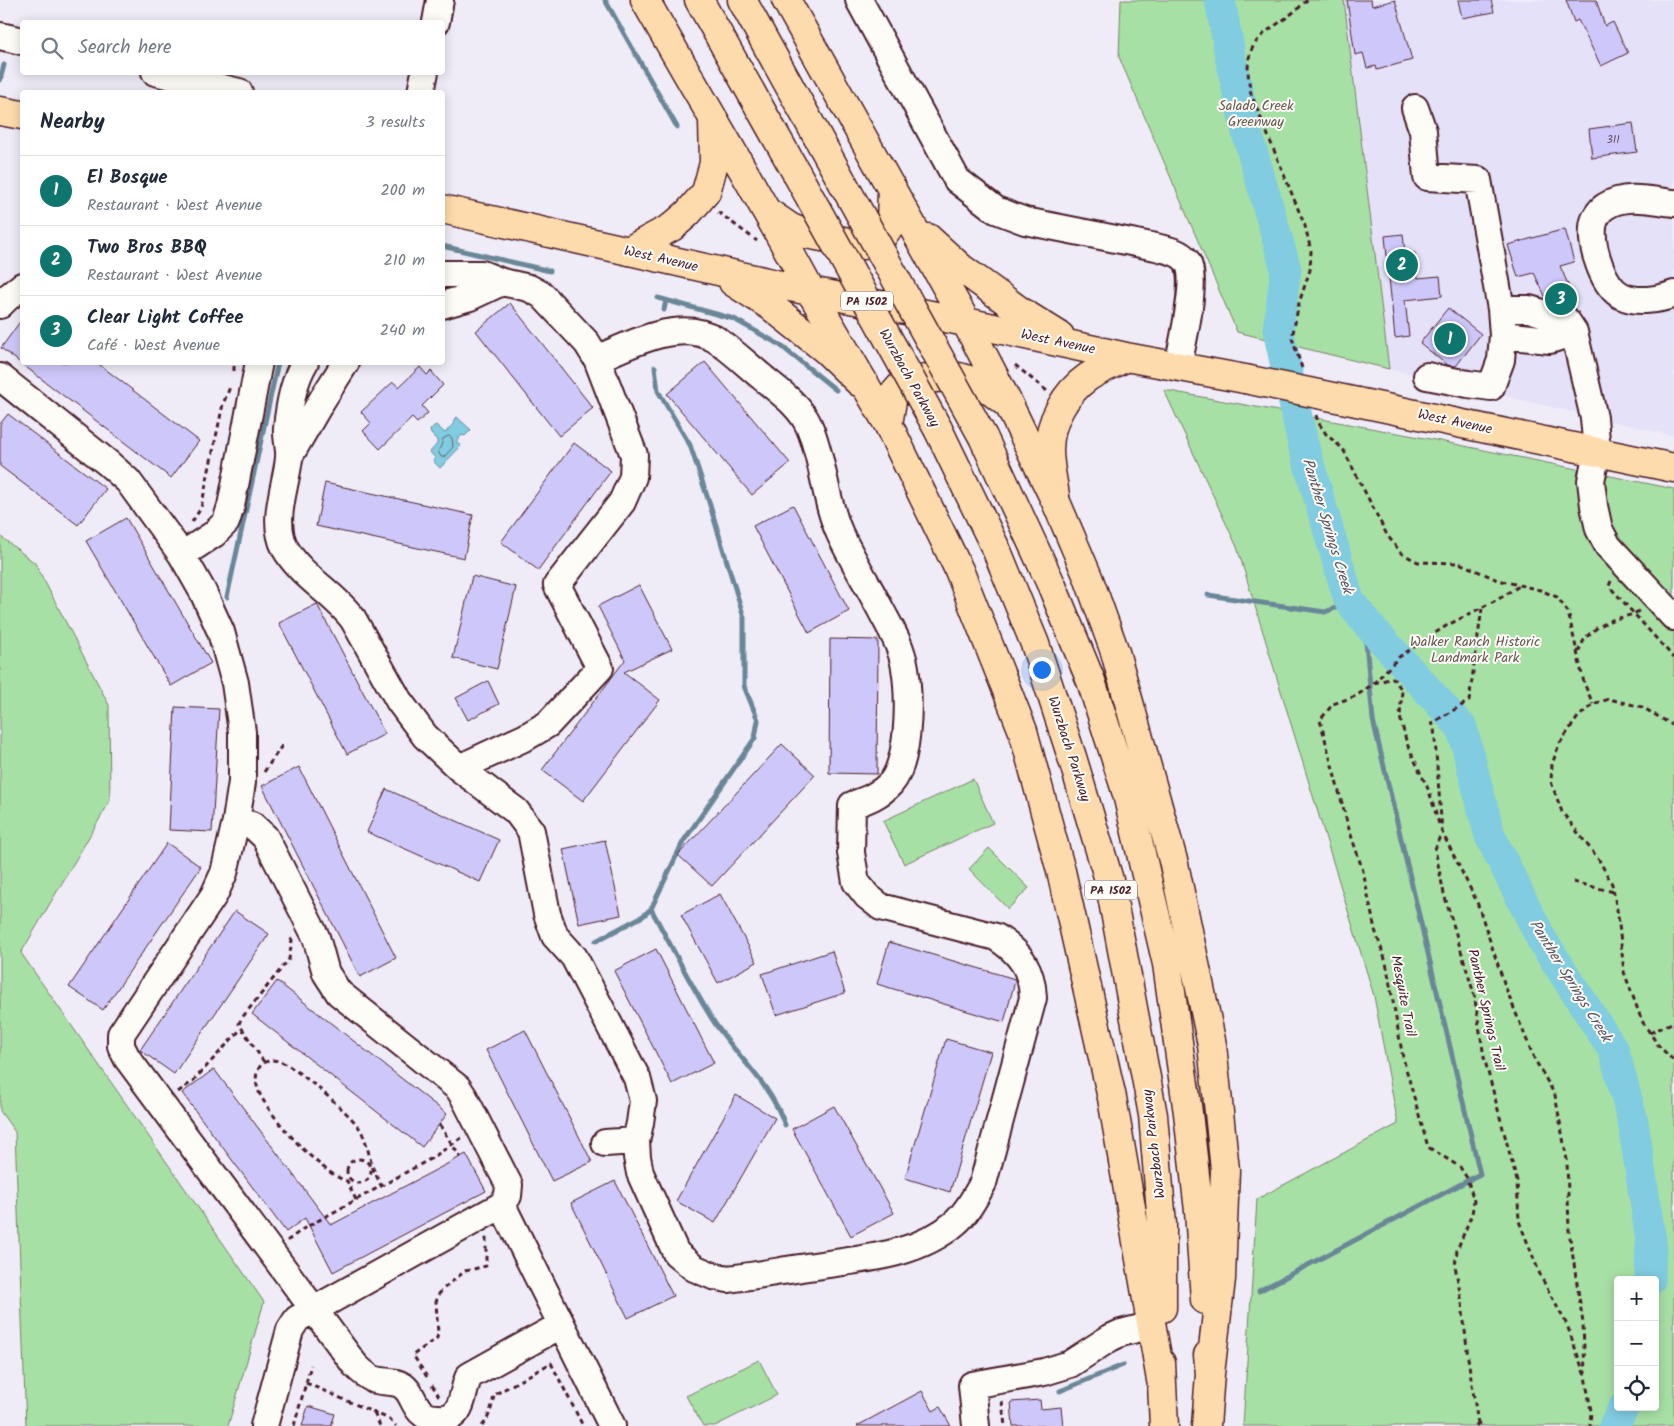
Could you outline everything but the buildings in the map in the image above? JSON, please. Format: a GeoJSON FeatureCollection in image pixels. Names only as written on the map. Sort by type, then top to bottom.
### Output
{"type":"FeatureCollection","features":[{"type":"Feature","properties":{"kind":"main road"},"geometry":{"type":"LineString","coordinates":[[645,0],[888,424],[958,570],[1023,732],[1061,871],[1112,1098],[1161,1380]]}},
{"type":"Feature","properties":{"kind":"main road","name":"Wurzbach Parkway"},"geometry":{"type":"LineString","coordinates":[[699,0],[938,429],[997,551],[1035,644],[1109,880],[1153,1115],[1162,1224],[1161,1380],[1164,1426]]}},
{"type":"Feature","properties":{"kind":"main road","name":"PA 1502"},"geometry":{"type":"LineString","coordinates":[[742,0],[983,437],[1052,586],[1092,681],[1127,794],[1167,964],[1187,1103],[1199,1211],[1210,1374],[1206,1426]]}},
{"type":"Feature","properties":{"kind":"main road"},"geometry":{"type":"LineString","coordinates":[[786,0],[912,223],[1010,407],[1056,502],[1088,577],[1115,652],[1174,864],[1212,1045],[1225,1170],[1221,1278],[1210,1374]]}},
{"type":"Feature","properties":{"kind":"main road"},"geometry":{"type":"LineString","coordinates":[[0,110],[20,115]]}},
{"type":"Feature","properties":{"kind":"main road"},"geometry":{"type":"LineString","coordinates":[[628,251],[672,227],[688,213],[706,192],[714,162],[713,120]]}},
{"type":"Feature","properties":{"kind":"main road"},"geometry":{"type":"LineString","coordinates":[[768,212],[791,228],[806,234],[865,245],[882,237],[890,224],[892,188]]}},
{"type":"Feature","properties":{"kind":"main road","name":"West Avenue"},"geometry":{"type":"LineString","coordinates":[[445,211],[811,292],[966,322],[1126,357],[1245,379],[1674,468]]}},
{"type":"Feature","properties":{"kind":"main road"},"geometry":{"type":"LineString","coordinates":[[912,223],[961,268],[1020,311],[1076,346]]}},
{"type":"Feature","properties":{"kind":"main road"},"geometry":{"type":"LineString","coordinates":[[714,271],[772,307],[826,350],[872,395]]}},
{"type":"Feature","properties":{"kind":"main road"},"geometry":{"type":"LineString","coordinates":[[1056,502],[1049,450],[1052,427],[1057,415],[1070,393],[1082,382],[1126,357]]}},
{"type":"Feature","properties":{"kind":"main road"},"geometry":{"type":"LineString","coordinates":[[888,424],[893,395],[900,387],[912,379],[959,377],[982,384],[1010,407]]}},
{"type":"Feature","properties":{"kind":"lane"},"geometry":{"type":"LineString","coordinates":[[436,20],[440,0]]}},
{"type":"Feature","properties":{"kind":"lane"},"geometry":{"type":"LineString","coordinates":[[859,0],[957,180],[966,188],[996,210],[1025,221],[1156,247],[1177,253],[1187,260],[1191,269],[1191,293],[1178,366]]}},
{"type":"Feature","properties":{"kind":"lane"},"geometry":{"type":"LineString","coordinates":[[0,36],[20,41]]}},
{"type":"Feature","properties":{"kind":"lane"},"geometry":{"type":"LineString","coordinates":[[168,75],[231,90]]}},
{"type":"Feature","properties":{"kind":"lane"},"geometry":{"type":"LineString","coordinates":[[421,90],[424,75]]}},
{"type":"Feature","properties":{"kind":"lane"},"geometry":{"type":"LineString","coordinates":[[1415,108],[1424,131],[1427,177],[1478,180],[1501,309],[1503,335],[1501,360],[1491,387],[1426,376]]}},
{"type":"Feature","properties":{"kind":"lane"},"geometry":{"type":"LineString","coordinates":[[1674,203],[1629,198],[1607,205],[1598,213],[1593,227],[1594,249],[1602,271],[1611,287],[1622,296],[1643,300],[1674,294]]}},
{"type":"Feature","properties":{"kind":"lane"},"geometry":{"type":"LineString","coordinates":[[459,768],[526,737],[548,724],[600,668],[557,585],[622,502],[633,477],[634,455],[597,359],[587,343],[542,295],[529,288],[502,282],[482,274],[447,274],[449,303],[485,291],[502,282]]}},
{"type":"Feature","properties":{"kind":"lane"},"geometry":{"type":"LineString","coordinates":[[0,305],[20,288]]}},
{"type":"Feature","properties":{"kind":"lane"},"geometry":{"type":"LineString","coordinates":[[1501,309],[1529,309],[1566,320],[1574,332],[1594,418],[1597,451],[1591,481],[1599,530],[1608,546],[1674,616]]}},
{"type":"Feature","properties":{"kind":"lane"},"geometry":{"type":"LineString","coordinates":[[303,365],[292,400],[287,429],[289,457],[280,509],[279,530],[285,547],[297,566],[344,608],[353,619],[398,701],[426,736],[459,768],[516,811],[530,831],[547,914],[555,936],[574,957],[637,1078],[642,1101],[636,1141],[640,1174],[676,1253],[694,1268],[713,1276],[728,1279],[882,1256],[909,1249],[937,1236],[955,1223],[971,1204],[983,1183],[1033,998],[1032,982],[1024,964],[1010,946],[996,937],[881,907],[867,896],[856,882],[851,853],[852,805],[872,798],[891,783],[900,766],[906,740],[907,683],[902,655],[892,630],[840,534],[833,516],[817,444],[807,422],[790,401],[715,339],[700,332],[675,332],[640,339],[597,359]]}},
{"type":"Feature","properties":{"kind":"lane"},"geometry":{"type":"LineString","coordinates":[[1503,335],[1550,340],[1574,332]]}},
{"type":"Feature","properties":{"kind":"lane"},"geometry":{"type":"LineString","coordinates":[[182,555],[214,534],[226,522],[231,506],[258,365]]}},
{"type":"Feature","properties":{"kind":"lane"},"geometry":{"type":"LineString","coordinates":[[289,457],[344,365]]}},
{"type":"Feature","properties":{"kind":"lane"},"geometry":{"type":"LineString","coordinates":[[0,378],[128,481],[182,555],[203,592],[221,632],[235,683],[242,732],[242,782],[224,873],[214,895],[121,1034],[121,1046],[127,1058],[355,1365],[374,1380],[400,1384],[407,1389],[421,1413],[432,1418],[444,1419],[455,1413],[462,1405],[465,1384],[469,1376],[561,1325]]}},
{"type":"Feature","properties":{"kind":"lane"},"geometry":{"type":"LineString","coordinates":[[292,400],[315,413]]}},
{"type":"Feature","properties":{"kind":"lane"},"geometry":{"type":"LineString","coordinates":[[236,820],[252,825],[265,837],[316,937],[326,973],[339,993],[458,1088],[464,1096],[509,1185],[508,1196],[502,1205],[297,1319],[290,1330],[264,1426]]}},
{"type":"Feature","properties":{"kind":"lane"},"geometry":{"type":"LineString","coordinates":[[605,1143],[636,1141]]}},
{"type":"Feature","properties":{"kind":"lane"},"geometry":{"type":"LineString","coordinates":[[502,1205],[612,1426]]}},
{"type":"Feature","properties":{"kind":"lane"},"geometry":{"type":"LineString","coordinates":[[976,1426],[972,1385],[1070,1364],[1110,1338],[1121,1333],[1152,1325]]}},
{"type":"Feature","properties":{"kind":"path"},"geometry":{"type":"LineString","coordinates":[[1304,375],[1292,338],[1299,303],[1310,270],[1311,251],[1305,226],[1251,94],[1248,77],[1248,56],[1258,38],[1306,0]]}},
{"type":"Feature","properties":{"kind":"path"},"geometry":{"type":"LineString","coordinates":[[718,212],[761,245]]}},
{"type":"Feature","properties":{"kind":"path"},"geometry":{"type":"LineString","coordinates":[[234,365],[234,375]]}},
{"type":"Feature","properties":{"kind":"path"},"geometry":{"type":"LineString","coordinates":[[1014,365],[1048,392]]}},
{"type":"Feature","properties":{"kind":"path"},"geometry":{"type":"LineString","coordinates":[[188,529],[201,508],[223,404],[232,382]]}},
{"type":"Feature","properties":{"kind":"path"},"geometry":{"type":"LineString","coordinates":[[1316,412],[1318,422],[1326,434],[1343,449],[1387,535],[1401,553],[1418,562],[1459,563],[1498,580],[1540,590],[1557,598],[1568,612],[1584,683],[1593,704]]}},
{"type":"Feature","properties":{"kind":"path","name":"Mesquite Trail"},"geometry":{"type":"LineString","coordinates":[[1477,1425],[1462,1303],[1455,1266],[1457,1250],[1472,1214],[1474,1201],[1467,1178],[1460,1167],[1428,1147],[1403,1058],[1386,962],[1375,930],[1363,871],[1348,826],[1320,720],[1333,704],[1356,696],[1374,684],[1399,657],[1446,626],[1482,608],[1519,586]]}},
{"type":"Feature","properties":{"kind":"path"},"geometry":{"type":"LineString","coordinates":[[1578,652],[1585,638],[1598,627],[1612,620],[1634,614],[1656,597]]}},
{"type":"Feature","properties":{"kind":"path","name":"Panther Springs Trail"},"geometry":{"type":"LineString","coordinates":[[1482,608],[1469,701],[1432,723],[1434,727],[1442,831],[1434,849],[1444,894],[1474,994],[1484,1057],[1517,1181],[1519,1221],[1541,1277],[1568,1325],[1585,1376],[1590,1426]]}},
{"type":"Feature","properties":{"kind":"path"},"geometry":{"type":"LineString","coordinates":[[1374,684],[1393,678],[1402,690],[1400,717],[1407,744],[1429,791],[1442,831],[1477,902],[1505,986],[1534,1058],[1555,1095],[1567,1160],[1570,1230],[1584,1323],[1585,1376]]}},
{"type":"Feature","properties":{"kind":"path"},"geometry":{"type":"LineString","coordinates":[[1674,726],[1642,707],[1609,699],[1593,704],[1578,717],[1560,743],[1552,764],[1551,782],[1562,812],[1599,860],[1612,884],[1624,972],[1642,1020],[1658,1045],[1674,1061]]}},
{"type":"Feature","properties":{"kind":"path"},"geometry":{"type":"LineString","coordinates":[[260,778],[283,744]]}},
{"type":"Feature","properties":{"kind":"path"},"geometry":{"type":"LineString","coordinates":[[1573,882],[1614,892]]}},
{"type":"Feature","properties":{"kind":"path"},"geometry":{"type":"LineString","coordinates":[[264,1062],[239,1024],[289,959],[292,940],[288,932]]}},
{"type":"Feature","properties":{"kind":"path"},"geometry":{"type":"LineString","coordinates":[[1650,1033],[1674,1022]]}},
{"type":"Feature","properties":{"kind":"path"},"geometry":{"type":"LineString","coordinates":[[164,1107],[186,1085],[193,1081],[241,1029]]}},
{"type":"Feature","properties":{"kind":"path"},"geometry":{"type":"LineString","coordinates":[[272,1060],[290,1066],[339,1107],[360,1129],[366,1140],[372,1171],[366,1181],[355,1183],[338,1179],[320,1166],[285,1128],[258,1089],[256,1076],[264,1062],[272,1060]]}},
{"type":"Feature","properties":{"kind":"path"},"geometry":{"type":"LineString","coordinates":[[438,1125],[460,1157]]}},
{"type":"Feature","properties":{"kind":"path"},"geometry":{"type":"LineString","coordinates":[[282,1245],[303,1229],[432,1158],[469,1133]]}},
{"type":"Feature","properties":{"kind":"path"},"geometry":{"type":"LineString","coordinates":[[356,1200],[346,1170],[350,1162],[357,1158],[370,1163],[381,1186]]}},
{"type":"Feature","properties":{"kind":"path"},"geometry":{"type":"LineString","coordinates":[[439,1397],[413,1355],[437,1338],[436,1302],[443,1289],[465,1271],[486,1266],[486,1230]]}},
{"type":"Feature","properties":{"kind":"path"},"geometry":{"type":"LineString","coordinates":[[482,1426],[487,1421],[492,1409],[494,1394],[551,1362],[583,1426]]}},
{"type":"Feature","properties":{"kind":"path"},"geometry":{"type":"LineString","coordinates":[[294,1426],[311,1365]]}},
{"type":"Feature","properties":{"kind":"path"},"geometry":{"type":"LineString","coordinates":[[306,1382],[389,1418],[396,1426]]}},
{"type":"Feature","properties":{"kind":"path"},"geometry":{"type":"LineString","coordinates":[[1002,1401],[1005,1426]]}},
{"type":"Feature","properties":{"kind":"path"},"geometry":{"type":"LineString","coordinates":[[374,1412],[380,1426]]}},
{"type":"Feature","properties":{"kind":"path"},"geometry":{"type":"LineString","coordinates":[[1477,1425],[1484,1426]]}},
{"type":"Feature","properties":{"kind":"shaded area"},"geometry":{"type":"Polygon","coordinates":[[[1344,0],[1674,0],[1674,436],[1389,369],[1344,0]]]}},
{"type":"Feature","properties":{"kind":"green space","name":"Salado Creek Greenway"},"geometry":{"type":"Polygon","coordinates":[[[1121,0],[1344,0],[1389,369],[1237,332],[1119,57],[1121,0]]]}},
{"type":"Feature","properties":{"kind":"green space","name":"Walker Ranch Historic Landmark Park"},"geometry":{"type":"Polygon","coordinates":[[[1164,390],[1430,439],[1674,489],[1674,1426],[1243,1426],[1257,1199],[1398,1124],[1374,996],[1237,547],[1164,390]]]}},
{"type":"Feature","properties":{"kind":"green space"},"geometry":{"type":"Polygon","coordinates":[[[0,536],[35,563],[109,705],[110,801],[21,953],[264,1302],[228,1426],[26,1426],[15,1132],[0,1111],[0,536]]]}},
{"type":"Feature","properties":{"kind":"green space"},"geometry":{"type":"Polygon","coordinates":[[[973,779],[993,823],[904,864],[883,821],[973,779]]]}},
{"type":"Feature","properties":{"kind":"green space"},"geometry":{"type":"Polygon","coordinates":[[[989,848],[1029,888],[1008,909],[969,869],[989,848]]]}},
{"type":"Feature","properties":{"kind":"green space"},"geometry":{"type":"Polygon","coordinates":[[[759,1360],[777,1395],[715,1426],[703,1426],[686,1396],[759,1360]]]}},
{"type":"Feature","properties":{"kind":"water"},"geometry":{"type":"Polygon","coordinates":[[[457,417],[471,430],[465,436],[462,435],[456,442],[461,446],[440,468],[433,461],[435,458],[430,452],[437,444],[437,440],[430,430],[436,425],[445,433],[457,417]]]}},
{"type":"Feature","properties":{"kind":"waterway"},"geometry":{"type":"LineString","coordinates":[[605,0],[677,127]]}},
{"type":"Feature","properties":{"kind":"waterway","name":"Panther Springs Creek"},"geometry":{"type":"LineString","coordinates":[[1220,0],[1247,133],[1286,269],[1278,330],[1303,444],[1349,600],[1364,620],[1462,728],[1490,836],[1542,940],[1614,1051],[1633,1122],[1651,1241],[1650,1276]]}},
{"type":"Feature","properties":{"kind":"waterway"},"geometry":{"type":"LineString","coordinates":[[0,80],[4,65]]}},
{"type":"Feature","properties":{"kind":"waterway"},"geometry":{"type":"LineString","coordinates":[[445,247],[550,271]]}},
{"type":"Feature","properties":{"kind":"waterway"},"geometry":{"type":"LineString","coordinates":[[658,298],[734,319],[780,345],[836,390]]}},
{"type":"Feature","properties":{"kind":"waterway"},"geometry":{"type":"LineString","coordinates":[[664,310],[666,300]]}},
{"type":"Feature","properties":{"kind":"waterway"},"geometry":{"type":"LineString","coordinates":[[227,597],[277,365]]}},
{"type":"Feature","properties":{"kind":"waterway"},"geometry":{"type":"LineString","coordinates":[[655,367],[658,391],[690,445],[744,618],[744,686],[758,720],[755,738],[683,842],[651,909],[714,1022],[771,1096],[785,1125]]}},
{"type":"Feature","properties":{"kind":"waterway"},"geometry":{"type":"LineString","coordinates":[[1208,595],[1325,612],[1351,602]]}},
{"type":"Feature","properties":{"kind":"waterway"},"geometry":{"type":"LineString","coordinates":[[1259,1291],[1480,1174],[1373,720],[1364,620]]}},
{"type":"Feature","properties":{"kind":"waterway"},"geometry":{"type":"LineString","coordinates":[[596,941],[643,916],[651,909]]}},
{"type":"Feature","properties":{"kind":"waterway"},"geometry":{"type":"LineString","coordinates":[[1060,1391],[1123,1365]]}},
{"type":"Feature","properties":{"kind":"waterway","name":"Panther Springs Creek"},"geometry":{"type":"LineString","coordinates":[[1614,1426],[1622,1411]]}},
{"type":"Feature","properties":{"kind":"place","name":"Two Bros BBQ"},"geometry":{"type":"Point","coordinates":[1402,265]}},
{"type":"Feature","properties":{"kind":"place","name":"Clear Light Coffee"},"geometry":{"type":"Point","coordinates":[1561,299]}},
{"type":"Feature","properties":{"kind":"place","name":"El Bosque"},"geometry":{"type":"Point","coordinates":[1450,339]}}]}
